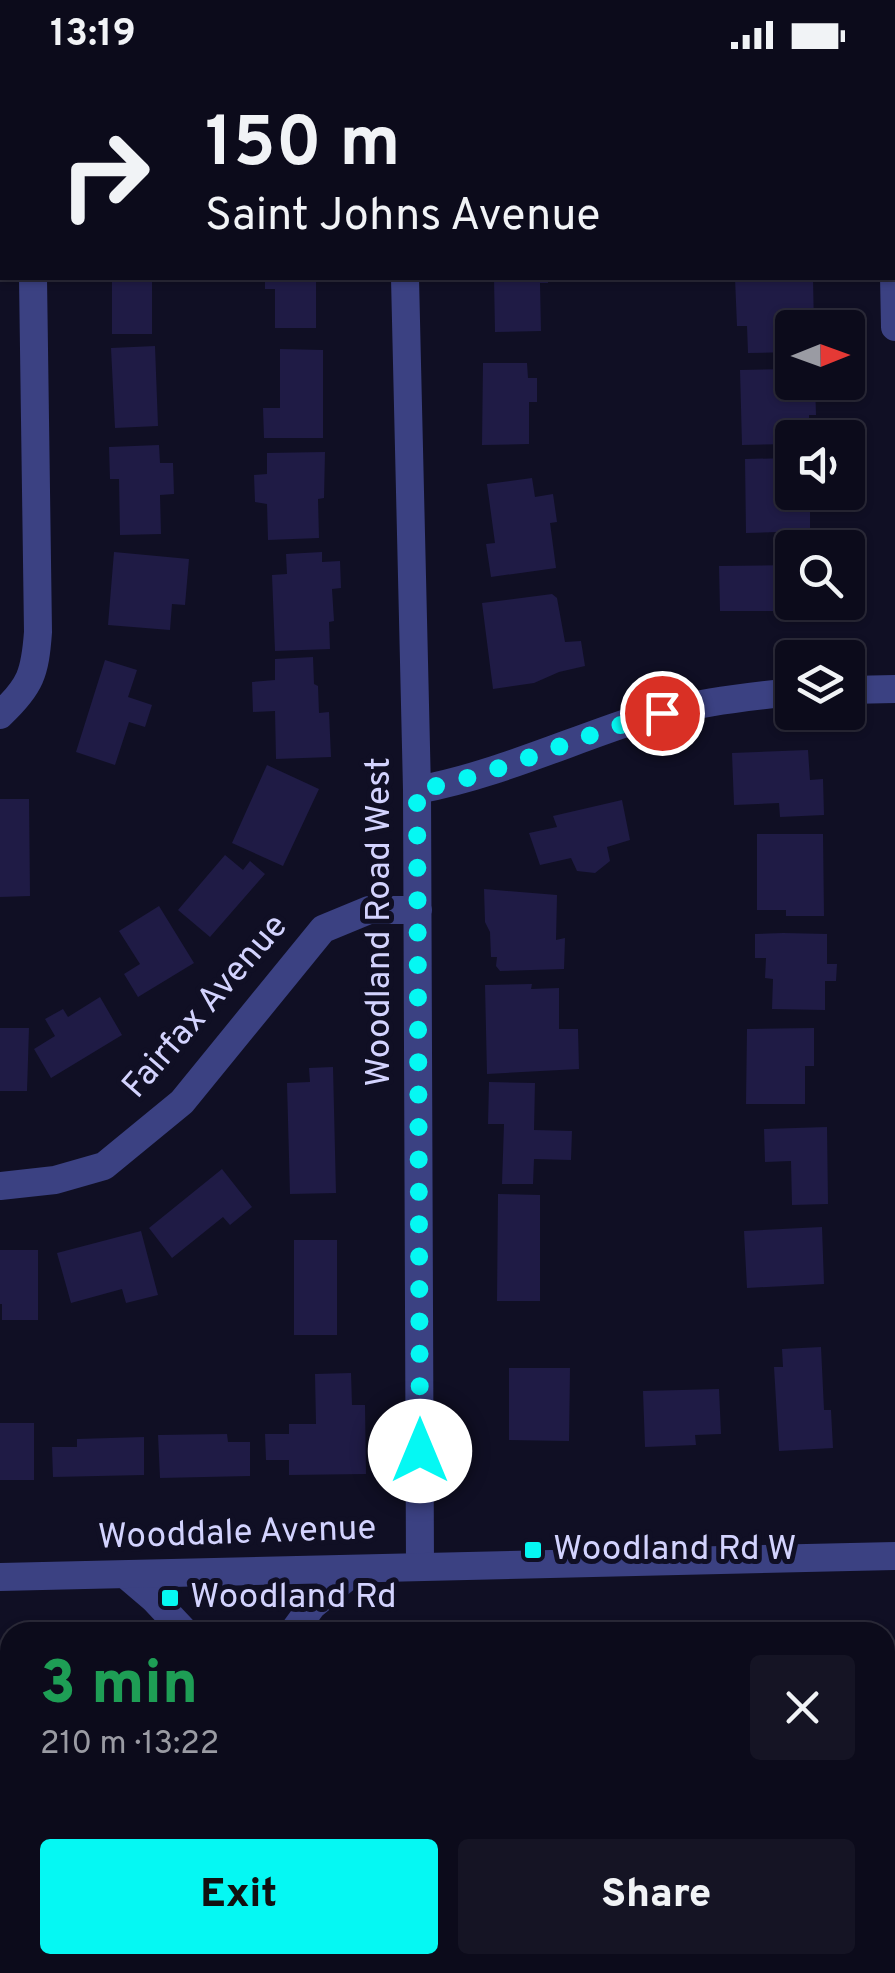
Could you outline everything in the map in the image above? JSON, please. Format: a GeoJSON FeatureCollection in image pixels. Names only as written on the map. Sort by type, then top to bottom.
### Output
{"type":"FeatureCollection","features":[{"type":"Feature","properties":{"kind":"street"},"geometry":{"type":"LineString","coordinates":[[0,714],[19,697],[35,666],[38,632],[33,280]]}},
{"type":"Feature","properties":{"kind":"street","name":"Woodland Road West"},"geometry":{"type":"LineString","coordinates":[[406,280],[417,790],[420,1567]]}},
{"type":"Feature","properties":{"kind":"street"},"geometry":{"type":"LineString","coordinates":[[894,280],[895,327]]}},
{"type":"Feature","properties":{"kind":"street"},"geometry":{"type":"LineString","coordinates":[[865,690],[895,689]]}},
{"type":"Feature","properties":{"kind":"street"},"geometry":{"type":"LineString","coordinates":[[417,790],[480,775],[635,720],[716,700],[775,694]]}},
{"type":"Feature","properties":{"kind":"street","name":"Fairfax Avenue"},"geometry":{"type":"LineString","coordinates":[[0,1186],[55,1180],[104,1166],[182,1102],[323,929],[369,910],[418,910]]}},
{"type":"Feature","properties":{"kind":"street","name":"Wooddale Avenue"},"geometry":{"type":"LineString","coordinates":[[0,1577],[895,1556]]}},
{"type":"Feature","properties":{"kind":"street"},"geometry":{"type":"LineString","coordinates":[[300,1622],[312,1606],[357,1569]]}},
{"type":"Feature","properties":{"kind":"street"},"geometry":{"type":"LineString","coordinates":[[126,1575],[176,1622]]}},
{"type":"Feature","properties":{"kind":"building"},"geometry":{"type":"Polygon","coordinates":[[[112,280],[152,280],[152,334],[112,334],[112,280]]]}},
{"type":"Feature","properties":{"kind":"building"},"geometry":{"type":"Polygon","coordinates":[[[265,280],[316,280],[316,328],[275,328],[275,289],[265,289],[265,280]]]}},
{"type":"Feature","properties":{"kind":"building"},"geometry":{"type":"Polygon","coordinates":[[[494,280],[548,280],[540,283],[541,331],[495,332],[494,280]]]}},
{"type":"Feature","properties":{"kind":"building"},"geometry":{"type":"Polygon","coordinates":[[[735,280],[813,280],[814,310],[775,310],[775,352],[748,353],[747,326],[737,326],[735,280]]]}},
{"type":"Feature","properties":{"kind":"building"},"geometry":{"type":"Polygon","coordinates":[[[155,346],[158,426],[115,428],[111,348],[155,346]]]}},
{"type":"Feature","properties":{"kind":"building"},"geometry":{"type":"Polygon","coordinates":[[[280,349],[323,350],[323,438],[264,438],[263,408],[280,408],[280,349]]]}},
{"type":"Feature","properties":{"kind":"building"},"geometry":{"type":"Polygon","coordinates":[[[483,363],[527,363],[528,378],[537,378],[537,402],[529,402],[529,444],[482,445],[483,363]]]}},
{"type":"Feature","properties":{"kind":"building"},"geometry":{"type":"Polygon","coordinates":[[[775,369],[775,400],[816,400],[816,415],[809,415],[809,420],[775,420],[775,444],[742,445],[740,370],[775,369]]]}},
{"type":"Feature","properties":{"kind":"building"},"geometry":{"type":"Polygon","coordinates":[[[159,445],[160,463],[173,463],[174,494],[160,495],[161,534],[120,535],[119,479],[110,479],[109,447],[159,445]]]}},
{"type":"Feature","properties":{"kind":"building"},"geometry":{"type":"Polygon","coordinates":[[[325,452],[324,498],[318,499],[319,538],[268,540],[267,504],[255,502],[254,475],[267,474],[267,453],[325,452]]]}},
{"type":"Feature","properties":{"kind":"building"},"geometry":{"type":"Polygon","coordinates":[[[775,458],[775,510],[810,510],[810,530],[746,533],[745,459],[775,458]]]}},
{"type":"Feature","properties":{"kind":"building"},"geometry":{"type":"Polygon","coordinates":[[[532,478],[535,497],[553,494],[557,522],[550,523],[556,568],[491,577],[486,544],[495,543],[487,484],[532,478]]]}},
{"type":"Feature","properties":{"kind":"building"},"geometry":{"type":"Polygon","coordinates":[[[114,552],[189,559],[185,605],[172,604],[170,630],[108,625],[114,552]]]}},
{"type":"Feature","properties":{"kind":"building"},"geometry":{"type":"Polygon","coordinates":[[[322,552],[322,562],[340,561],[341,588],[332,589],[334,621],[329,622],[330,649],[275,651],[272,575],[287,574],[286,554],[322,552]]]}},
{"type":"Feature","properties":{"kind":"building"},"geometry":{"type":"Polygon","coordinates":[[[775,565],[775,611],[720,611],[719,566],[775,565]]]}},
{"type":"Feature","properties":{"kind":"building"},"geometry":{"type":"Polygon","coordinates":[[[552,594],[557,598],[565,642],[581,641],[585,666],[534,683],[493,689],[482,603],[552,594]]]}},
{"type":"Feature","properties":{"kind":"building"},"geometry":{"type":"Polygon","coordinates":[[[313,657],[319,713],[329,712],[331,757],[276,759],[275,711],[253,712],[252,682],[275,680],[275,659],[313,657]]]}},
{"type":"Feature","properties":{"kind":"building"},"geometry":{"type":"Polygon","coordinates":[[[105,660],[137,670],[128,697],[152,705],[145,727],[129,722],[115,765],[76,752],[105,660]]]}},
{"type":"Feature","properties":{"kind":"building"},"geometry":{"type":"Polygon","coordinates":[[[808,750],[810,780],[823,779],[824,815],[780,817],[779,803],[734,805],[732,753],[808,750]]]}},
{"type":"Feature","properties":{"kind":"building"},"geometry":{"type":"Polygon","coordinates":[[[267,765],[319,789],[283,866],[232,843],[267,765]]]}},
{"type":"Feature","properties":{"kind":"building"},"geometry":{"type":"Polygon","coordinates":[[[0,799],[29,799],[30,896],[0,897],[0,799]]]}},
{"type":"Feature","properties":{"kind":"building"},"geometry":{"type":"Polygon","coordinates":[[[622,800],[630,840],[607,847],[610,861],[595,873],[577,871],[571,858],[540,865],[529,833],[557,827],[553,816],[622,800]]]}},
{"type":"Feature","properties":{"kind":"building"},"geometry":{"type":"Polygon","coordinates":[[[757,834],[823,834],[824,916],[786,916],[786,910],[757,910],[757,834]]]}},
{"type":"Feature","properties":{"kind":"building"},"geometry":{"type":"Polygon","coordinates":[[[225,855],[243,870],[250,861],[265,874],[210,937],[178,910],[225,855]]]}},
{"type":"Feature","properties":{"kind":"building"},"geometry":{"type":"Polygon","coordinates":[[[484,889],[557,895],[556,940],[565,938],[564,969],[500,971],[497,957],[491,957],[484,889]]]}},
{"type":"Feature","properties":{"kind":"building"},"geometry":{"type":"Polygon","coordinates":[[[159,906],[194,963],[138,997],[124,974],[140,964],[119,931],[159,906]]]}},
{"type":"Feature","properties":{"kind":"building"},"geometry":{"type":"Polygon","coordinates":[[[755,934],[827,934],[827,964],[837,964],[836,981],[825,981],[825,1010],[772,1009],[773,979],[765,978],[766,958],[755,958],[755,934]]]}},
{"type":"Feature","properties":{"kind":"building"},"geometry":{"type":"Polygon","coordinates":[[[532,984],[531,989],[559,988],[559,1029],[578,1029],[579,1069],[487,1074],[485,985],[532,984]]]}},
{"type":"Feature","properties":{"kind":"building"},"geometry":{"type":"Polygon","coordinates":[[[100,997],[122,1035],[51,1078],[34,1049],[55,1036],[45,1019],[63,1009],[68,1017],[100,997]]]}},
{"type":"Feature","properties":{"kind":"building"},"geometry":{"type":"Polygon","coordinates":[[[0,1028],[29,1028],[27,1091],[0,1091],[0,1028]]]}},
{"type":"Feature","properties":{"kind":"building"},"geometry":{"type":"Polygon","coordinates":[[[814,1028],[814,1066],[805,1066],[805,1104],[746,1104],[747,1029],[814,1028]]]}},
{"type":"Feature","properties":{"kind":"building"},"geometry":{"type":"Polygon","coordinates":[[[333,1067],[336,1193],[290,1194],[287,1083],[310,1082],[309,1068],[333,1067]]]}},
{"type":"Feature","properties":{"kind":"building"},"geometry":{"type":"Polygon","coordinates":[[[489,1082],[535,1083],[534,1130],[572,1131],[571,1160],[534,1159],[533,1184],[502,1184],[504,1124],[488,1124],[489,1082]]]}},
{"type":"Feature","properties":{"kind":"building"},"geometry":{"type":"Polygon","coordinates":[[[827,1127],[828,1204],[792,1205],[791,1161],[765,1162],[764,1129],[827,1127]]]}},
{"type":"Feature","properties":{"kind":"building"},"geometry":{"type":"Polygon","coordinates":[[[222,1169],[252,1207],[230,1225],[223,1217],[172,1258],[149,1228],[222,1169]]]}},
{"type":"Feature","properties":{"kind":"building"},"geometry":{"type":"Polygon","coordinates":[[[498,1194],[540,1195],[540,1301],[497,1301],[498,1194]]]}},
{"type":"Feature","properties":{"kind":"building"},"geometry":{"type":"Polygon","coordinates":[[[822,1227],[824,1284],[747,1288],[744,1231],[822,1227]]]}},
{"type":"Feature","properties":{"kind":"building"},"geometry":{"type":"Polygon","coordinates":[[[141,1231],[158,1295],[126,1303],[122,1289],[71,1303],[57,1253],[141,1231]]]}},
{"type":"Feature","properties":{"kind":"building"},"geometry":{"type":"Polygon","coordinates":[[[294,1240],[337,1240],[337,1335],[294,1335],[294,1240]]]}},
{"type":"Feature","properties":{"kind":"building"},"geometry":{"type":"Polygon","coordinates":[[[0,1250],[38,1250],[38,1320],[2,1320],[0,1250]]]}},
{"type":"Feature","properties":{"kind":"building"},"geometry":{"type":"Polygon","coordinates":[[[821,1347],[824,1410],[831,1410],[833,1448],[779,1451],[774,1367],[783,1367],[782,1349],[821,1347]]]}},
{"type":"Feature","properties":{"kind":"building"},"geometry":{"type":"Polygon","coordinates":[[[509,1368],[570,1368],[569,1441],[509,1440],[509,1368]]]}},
{"type":"Feature","properties":{"kind":"building"},"geometry":{"type":"Polygon","coordinates":[[[351,1373],[352,1405],[365,1405],[366,1474],[289,1475],[289,1460],[266,1460],[265,1434],[289,1434],[289,1424],[316,1424],[315,1374],[351,1373]]]}},
{"type":"Feature","properties":{"kind":"building"},"geometry":{"type":"Polygon","coordinates":[[[719,1389],[721,1434],[695,1435],[696,1445],[645,1447],[643,1391],[719,1389]]]}},
{"type":"Feature","properties":{"kind":"building"},"geometry":{"type":"Polygon","coordinates":[[[0,1423],[34,1423],[34,1480],[0,1480],[0,1423]]]}},
{"type":"Feature","properties":{"kind":"building"},"geometry":{"type":"Polygon","coordinates":[[[227,1434],[228,1442],[250,1442],[250,1476],[160,1478],[158,1435],[227,1434]]]}},
{"type":"Feature","properties":{"kind":"building"},"geometry":{"type":"Polygon","coordinates":[[[144,1437],[144,1475],[53,1477],[52,1447],[77,1447],[77,1439],[144,1437]]]}},
{"type":"Feature","properties":{"kind":"place","name":"Woodland Rd W"},"geometry":{"type":"Point","coordinates":[533,1550]}},
{"type":"Feature","properties":{"kind":"place","name":"Woodland Rd"},"geometry":{"type":"Point","coordinates":[170,1598]}},
{"type":"Feature","properties":{"kind":"route"},"geometry":{"type":"LineString","coordinates":[[420,1451],[417,790],[480,775],[662,713]]}}]}
